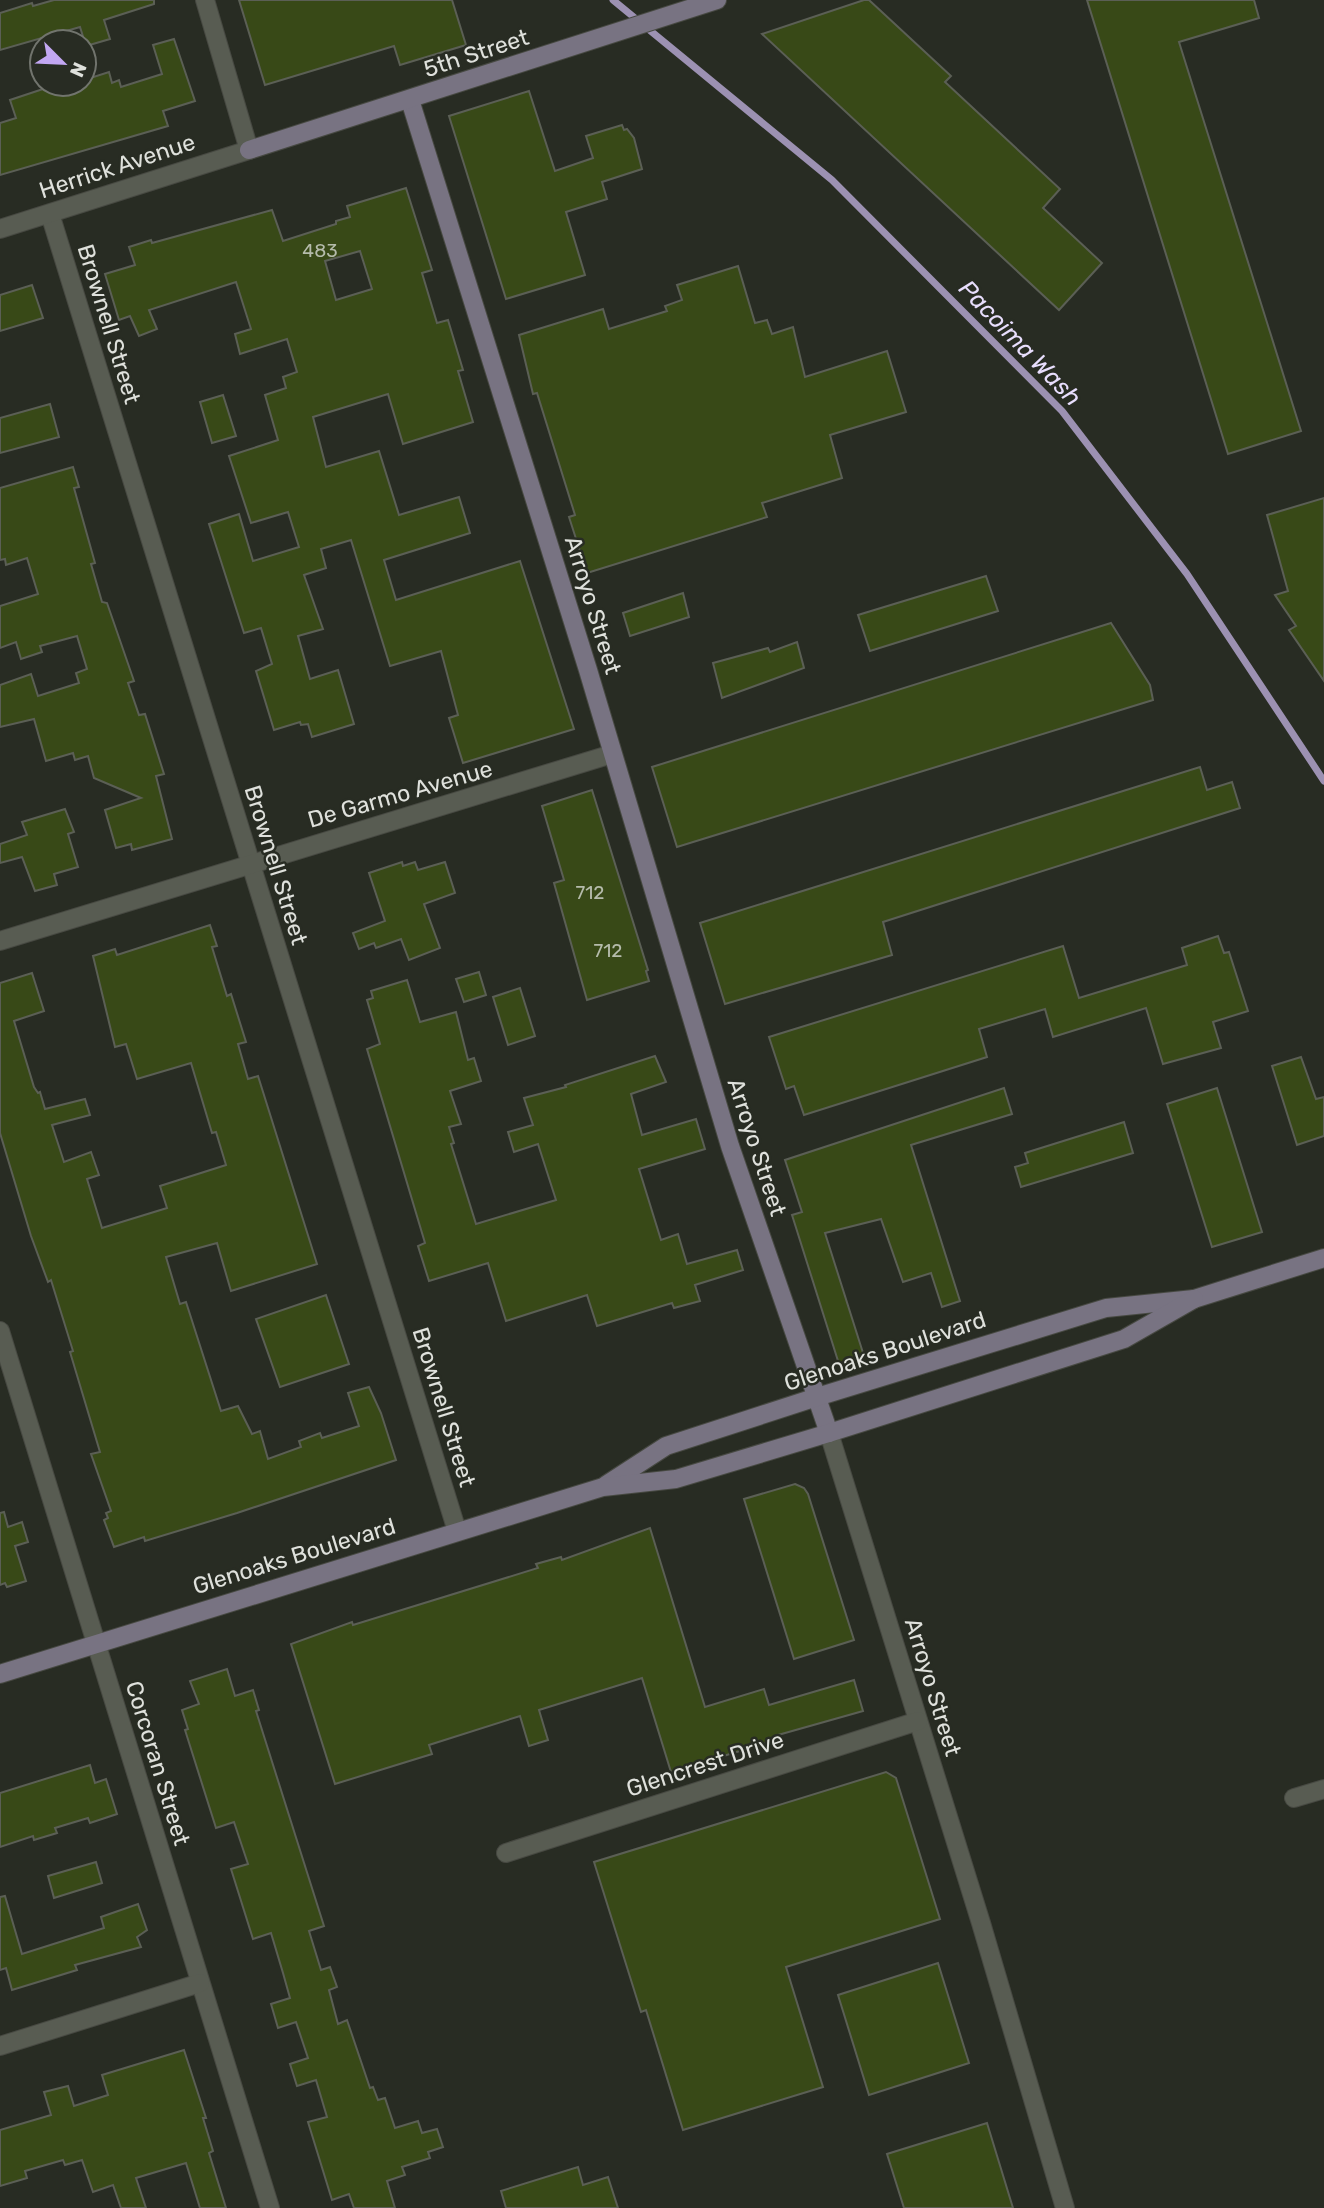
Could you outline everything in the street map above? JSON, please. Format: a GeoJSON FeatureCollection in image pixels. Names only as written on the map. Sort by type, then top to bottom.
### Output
{"type":"FeatureCollection","features":[{"type":"Feature","properties":{"kind":"main road","name":"5th Street"},"geometry":{"type":"LineString","coordinates":[[249,150],[717,0]]}},
{"type":"Feature","properties":{"kind":"main road","name":"Arroyo Street"},"geometry":{"type":"LineString","coordinates":[[410,100],[730,1146],[806,1375],[817,1397],[829,1433]]}},
{"type":"Feature","properties":{"kind":"main road","name":"Glenoaks Boulevard"},"geometry":{"type":"LineString","coordinates":[[603,1487],[666,1447],[817,1397],[1106,1308],[1194,1299],[1324,1258]]}},
{"type":"Feature","properties":{"kind":"main road","name":"Glenoaks Boulevard"},"geometry":{"type":"LineString","coordinates":[[0,1674],[603,1487],[676,1479],[829,1433],[1124,1339],[1194,1299]]}},
{"type":"Feature","properties":{"kind":"street"},"geometry":{"type":"LineString","coordinates":[[205,0],[249,150]]}},
{"type":"Feature","properties":{"kind":"street","name":"Herrick Avenue"},"geometry":{"type":"LineString","coordinates":[[0,229],[249,150]]}},
{"type":"Feature","properties":{"kind":"street","name":"Brownell Street"},"geometry":{"type":"LineString","coordinates":[[50,214],[457,1531]]}},
{"type":"Feature","properties":{"kind":"street","name":"De Garmo Avenue"},"geometry":{"type":"LineString","coordinates":[[0,941],[612,754]]}},
{"type":"Feature","properties":{"kind":"street","name":"Corcoran Street"},"geometry":{"type":"LineString","coordinates":[[0,1331],[270,2208]]}},
{"type":"Feature","properties":{"kind":"street","name":"Arroyo Street"},"geometry":{"type":"LineString","coordinates":[[829,1433],[1065,2208]]}},
{"type":"Feature","properties":{"kind":"street","name":"Glencrest Drive"},"geometry":{"type":"LineString","coordinates":[[506,1853],[918,1721]]}},
{"type":"Feature","properties":{"kind":"street"},"geometry":{"type":"LineString","coordinates":[[1294,1798],[1324,1789]]}},
{"type":"Feature","properties":{"kind":"street"},"geometry":{"type":"LineString","coordinates":[[0,2046],[200,1983]]}},
{"type":"Feature","properties":{"kind":"building"},"geometry":{"type":"Polygon","coordinates":[[[54,0],[154,0],[154,4],[104,20],[110,39],[98,42],[98,28],[28,28],[28,42],[0,50],[0,13],[32,3],[33,6],[54,0]]]}},
{"type":"Feature","properties":{"kind":"building"},"geometry":{"type":"Polygon","coordinates":[[[239,0],[452,0],[466,45],[400,65],[394,46],[265,85],[239,0]]]}},
{"type":"Feature","properties":{"kind":"building"},"geometry":{"type":"Polygon","coordinates":[[[869,0],[951,76],[945,82],[1060,189],[1043,208],[1102,263],[1059,310],[762,34],[869,0]]]}},
{"type":"Feature","properties":{"kind":"building"},"geometry":{"type":"Polygon","coordinates":[[[1087,0],[1254,0],[1259,18],[1179,42],[1301,431],[1228,454],[1087,0]]]}},
{"type":"Feature","properties":{"kind":"building"},"geometry":{"type":"Polygon","coordinates":[[[174,39],[195,101],[163,111],[168,126],[0,175],[0,123],[16,118],[10,100],[28,94],[28,98],[98,98],[98,76],[109,72],[112,83],[119,80],[121,87],[162,74],[153,45],[174,39]]]}},
{"type":"Feature","properties":{"kind":"building"},"geometry":{"type":"Polygon","coordinates":[[[529,91],[555,171],[593,158],[586,136],[622,125],[634,138],[642,169],[602,182],[607,199],[566,212],[585,275],[506,299],[449,116],[529,91]]]}},
{"type":"Feature","properties":{"kind":"building"},"geometry":{"type":"Polygon","coordinates":[[[406,188],[432,270],[422,273],[437,323],[448,320],[463,370],[458,371],[473,422],[403,444],[388,394],[313,417],[326,467],[379,451],[399,515],[459,497],[470,533],[384,560],[396,600],[520,561],[574,729],[463,763],[449,718],[458,715],[441,651],[390,666],[351,540],[321,549],[326,568],[304,575],[323,629],[298,636],[310,679],[338,670],[354,724],[312,737],[308,724],[301,725],[300,722],[274,730],[256,671],[272,664],[261,628],[244,633],[209,524],[239,514],[253,561],[299,547],[288,512],[251,523],[229,456],[278,440],[265,395],[286,388],[283,377],[297,372],[287,339],[240,354],[235,334],[251,329],[236,282],[149,310],[157,329],[139,336],[130,316],[119,320],[105,274],[135,265],[129,247],[151,240],[152,243],[272,210],[283,241],[350,217],[347,206],[406,188]],[[360,251],[325,261],[336,300],[372,289],[360,251]]]}},
{"type":"Feature","properties":{"kind":"building"},"geometry":{"type":"Polygon","coordinates":[[[738,266],[755,323],[767,320],[772,334],[793,327],[805,377],[887,351],[906,412],[830,435],[842,478],[762,503],[767,517],[587,573],[569,517],[575,515],[537,393],[533,394],[519,335],[603,309],[609,329],[667,311],[665,306],[682,300],[677,285],[738,266]]]}},
{"type":"Feature","properties":{"kind":"building"},"geometry":{"type":"Polygon","coordinates":[[[32,285],[43,318],[0,331],[0,295],[32,285]]]}},
{"type":"Feature","properties":{"kind":"building"},"geometry":{"type":"Polygon","coordinates":[[[223,395],[236,436],[212,443],[200,402],[223,395]]]}},
{"type":"Feature","properties":{"kind":"building"},"geometry":{"type":"Polygon","coordinates":[[[50,404],[59,437],[0,453],[0,418],[50,404]]]}},
{"type":"Feature","properties":{"kind":"building"},"geometry":{"type":"Polygon","coordinates":[[[73,467],[79,487],[74,488],[95,563],[91,564],[102,602],[107,603],[134,681],[128,683],[139,715],[145,714],[164,774],[156,776],[172,839],[132,850],[131,844],[116,848],[105,810],[141,798],[94,778],[88,756],[75,760],[73,753],[46,761],[34,719],[0,727],[0,685],[31,674],[38,696],[79,683],[76,673],[87,669],[77,636],[40,646],[42,652],[21,659],[16,642],[0,648],[0,606],[38,594],[27,558],[6,565],[5,559],[0,560],[0,488],[73,467]]]}},
{"type":"Feature","properties":{"kind":"building"},"geometry":{"type":"Polygon","coordinates":[[[1324,498],[1324,681],[1289,630],[1296,626],[1275,595],[1288,591],[1267,515],[1324,498]]]}},
{"type":"Feature","properties":{"kind":"building"},"geometry":{"type":"Polygon","coordinates":[[[986,576],[998,611],[870,651],[858,615],[986,576]]]}},
{"type":"Feature","properties":{"kind":"building"},"geometry":{"type":"Polygon","coordinates":[[[683,593],[689,617],[630,636],[623,613],[683,593]]]}},
{"type":"Feature","properties":{"kind":"building"},"geometry":{"type":"Polygon","coordinates":[[[1111,623],[1150,685],[1153,700],[677,847],[652,767],[1111,623]]]}},
{"type":"Feature","properties":{"kind":"building"},"geometry":{"type":"Polygon","coordinates":[[[797,642],[804,668],[722,698],[713,663],[768,648],[770,652],[797,642]]]}},
{"type":"Feature","properties":{"kind":"building"},"geometry":{"type":"Polygon","coordinates":[[[1200,767],[1207,790],[1232,782],[1240,808],[883,922],[892,955],[725,1004],[700,923],[1200,767]]]}},
{"type":"Feature","properties":{"kind":"building"},"geometry":{"type":"Polygon","coordinates":[[[592,790],[648,970],[649,981],[587,1000],[554,883],[564,880],[542,806],[592,790]]]}},
{"type":"Feature","properties":{"kind":"building"},"geometry":{"type":"Polygon","coordinates":[[[65,809],[74,832],[68,834],[78,867],[54,874],[57,885],[35,891],[22,857],[0,863],[0,844],[27,835],[22,822],[65,809]]]}},
{"type":"Feature","properties":{"kind":"building"},"geometry":{"type":"Polygon","coordinates":[[[402,862],[403,866],[415,862],[418,870],[445,862],[455,893],[424,904],[440,948],[409,960],[401,939],[376,948],[374,943],[359,949],[353,933],[385,921],[369,873],[402,862]]]}},
{"type":"Feature","properties":{"kind":"building"},"geometry":{"type":"Polygon","coordinates":[[[210,925],[217,946],[212,947],[227,996],[231,994],[246,1042],[238,1044],[248,1079],[258,1076],[317,1264],[231,1291],[217,1243],[166,1257],[180,1304],[186,1302],[221,1411],[238,1406],[252,1434],[260,1431],[268,1459],[301,1447],[299,1441],[320,1433],[322,1438],[359,1426],[348,1393],[369,1387],[381,1413],[396,1460],[237,1513],[145,1541],[144,1537],[114,1547],[104,1520],[108,1518],[106,1513],[111,1511],[91,1454],[100,1452],[70,1352],[73,1351],[51,1280],[48,1282],[31,1236],[0,1133],[0,983],[32,973],[44,1011],[14,1021],[34,1087],[40,1092],[45,1109],[85,1099],[90,1115],[52,1125],[64,1162],[91,1152],[99,1175],[87,1179],[102,1228],[167,1208],[160,1186],[226,1165],[216,1132],[212,1133],[191,1063],[137,1079],[126,1044],[115,1047],[93,956],[115,949],[117,955],[210,925]]]}},
{"type":"Feature","properties":{"kind":"building"},"geometry":{"type":"Polygon","coordinates":[[[1218,936],[1224,953],[1229,952],[1248,1011],[1213,1022],[1221,1048],[1163,1064],[1146,1008],[1053,1037],[1045,1009],[979,1029],[987,1057],[804,1115],[794,1086],[786,1089],[769,1037],[1063,946],[1079,998],[1187,965],[1182,948],[1218,936]]]}},
{"type":"Feature","properties":{"kind":"building"},"geometry":{"type":"Polygon","coordinates":[[[479,972],[486,995],[464,1002],[456,979],[479,972]]]}},
{"type":"Feature","properties":{"kind":"building"},"geometry":{"type":"Polygon","coordinates":[[[407,980],[420,1022],[456,1012],[468,1060],[474,1058],[481,1081],[450,1091],[461,1124],[449,1127],[454,1143],[451,1144],[476,1224],[556,1200],[538,1144],[514,1152],[508,1132],[533,1125],[524,1098],[566,1087],[565,1085],[655,1056],[666,1082],[631,1094],[642,1135],[696,1119],[705,1149],[639,1169],[661,1240],[678,1234],[687,1264],[737,1250],[743,1270],[695,1285],[700,1301],[674,1308],[672,1303],[597,1326],[587,1295],[506,1321],[488,1263],[429,1281],[418,1246],[425,1243],[367,1049],[380,1044],[367,1000],[373,998],[371,991],[407,980]]]}},
{"type":"Feature","properties":{"kind":"building"},"geometry":{"type":"Polygon","coordinates":[[[520,988],[535,1036],[508,1045],[493,997],[520,988]]]}},
{"type":"Feature","properties":{"kind":"building"},"geometry":{"type":"Polygon","coordinates":[[[1301,1057],[1316,1099],[1324,1097],[1324,1136],[1297,1145],[1272,1066],[1301,1057]]]}},
{"type":"Feature","properties":{"kind":"building"},"geometry":{"type":"Polygon","coordinates":[[[1004,1088],[1012,1114],[911,1145],[960,1301],[942,1307],[931,1273],[903,1282],[881,1219],[825,1233],[864,1356],[839,1364],[792,1215],[802,1212],[785,1160],[1004,1088]]]}},
{"type":"Feature","properties":{"kind":"building"},"geometry":{"type":"Polygon","coordinates":[[[1217,1088],[1262,1232],[1212,1247],[1167,1104],[1217,1088]]]}},
{"type":"Feature","properties":{"kind":"building"},"geometry":{"type":"Polygon","coordinates":[[[1124,1122],[1133,1153],[1021,1187],[1015,1167],[1028,1163],[1025,1153],[1124,1122]]]}},
{"type":"Feature","properties":{"kind":"building"},"geometry":{"type":"Polygon","coordinates":[[[326,1295],[349,1364],[280,1387],[256,1319],[326,1295]]]}},
{"type":"Feature","properties":{"kind":"building"},"geometry":{"type":"Polygon","coordinates":[[[795,1484],[804,1488],[808,1494],[854,1640],[794,1659],[744,1499],[795,1484]]]}},
{"type":"Feature","properties":{"kind":"building"},"geometry":{"type":"Polygon","coordinates":[[[4,1512],[8,1527],[22,1522],[28,1542],[15,1546],[26,1581],[7,1587],[5,1583],[0,1585],[0,1513],[4,1512]]]}},
{"type":"Feature","properties":{"kind":"building"},"geometry":{"type":"Polygon","coordinates":[[[650,1528],[705,1707],[764,1689],[769,1705],[854,1680],[863,1711],[778,1735],[779,1739],[671,1772],[642,1678],[539,1710],[548,1740],[529,1746],[520,1716],[429,1745],[432,1754],[335,1784],[291,1644],[352,1622],[353,1625],[538,1568],[536,1564],[561,1557],[562,1560],[650,1528]]]}},
{"type":"Feature","properties":{"kind":"building"},"geometry":{"type":"Polygon","coordinates":[[[227,1669],[235,1696],[253,1690],[259,1710],[256,1711],[324,1926],[309,1931],[321,1970],[330,1967],[337,1987],[329,1990],[338,2024],[347,2020],[370,2088],[373,2087],[378,2100],[385,2098],[395,2128],[418,2121],[422,2133],[437,2129],[443,2147],[428,2152],[430,2158],[402,2167],[405,2175],[387,2181],[395,2208],[354,2208],[349,2194],[332,2200],[308,2122],[327,2117],[316,2080],[297,2086],[290,2064],[308,2058],[296,2022],[278,2028],[271,2004],[290,1998],[271,1933],[253,1939],[231,1869],[248,1864],[234,1822],[216,1828],[185,1730],[188,1729],[182,1710],[199,1704],[190,1681],[227,1669]]]}},
{"type":"Feature","properties":{"kind":"building"},"geometry":{"type":"Polygon","coordinates":[[[90,1765],[95,1783],[106,1779],[117,1814],[90,1823],[88,1818],[55,1828],[57,1833],[34,1840],[33,1836],[0,1847],[0,1793],[90,1765]]]}},
{"type":"Feature","properties":{"kind":"building"},"geometry":{"type":"Polygon","coordinates":[[[886,1772],[896,1778],[940,1919],[786,1967],[823,2087],[683,2130],[646,2010],[641,2012],[594,1862],[886,1772]]]}},
{"type":"Feature","properties":{"kind":"building"},"geometry":{"type":"Polygon","coordinates":[[[96,1862],[102,1883],[54,1898],[48,1876],[96,1862]]]}},
{"type":"Feature","properties":{"kind":"building"},"geometry":{"type":"Polygon","coordinates":[[[5,1896],[22,1954],[104,1928],[101,1917],[138,1904],[147,1930],[137,1937],[141,1947],[75,1965],[77,1970],[12,1990],[6,1968],[0,1970],[0,1897],[5,1896]]]}},
{"type":"Feature","properties":{"kind":"building"},"geometry":{"type":"Polygon","coordinates":[[[938,1963],[969,2063],[869,2095],[838,1995],[938,1963]]]}},
{"type":"Feature","properties":{"kind":"building"},"geometry":{"type":"Polygon","coordinates":[[[184,2050],[206,2118],[203,2118],[213,2151],[209,2153],[226,2208],[200,2208],[186,2163],[136,2178],[146,2208],[121,2208],[113,2185],[93,2192],[82,2160],[65,2165],[63,2160],[25,2171],[27,2178],[0,2186],[0,2130],[51,2115],[44,2092],[68,2086],[74,2106],[108,2095],[102,2075],[184,2050]]]}},
{"type":"Feature","properties":{"kind":"building"},"geometry":{"type":"Polygon","coordinates":[[[987,2123],[1013,2208],[904,2208],[887,2154],[987,2123]]]}},
{"type":"Feature","properties":{"kind":"building"},"geometry":{"type":"Polygon","coordinates":[[[578,2167],[583,2185],[608,2177],[618,2208],[506,2208],[501,2191],[578,2167]]]}},
{"type":"Feature","properties":{"kind":"waterway","name":"Pacoima Wash"},"geometry":{"type":"LineString","coordinates":[[613,0],[832,180],[1062,411],[1187,574],[1324,781]]}}]}
